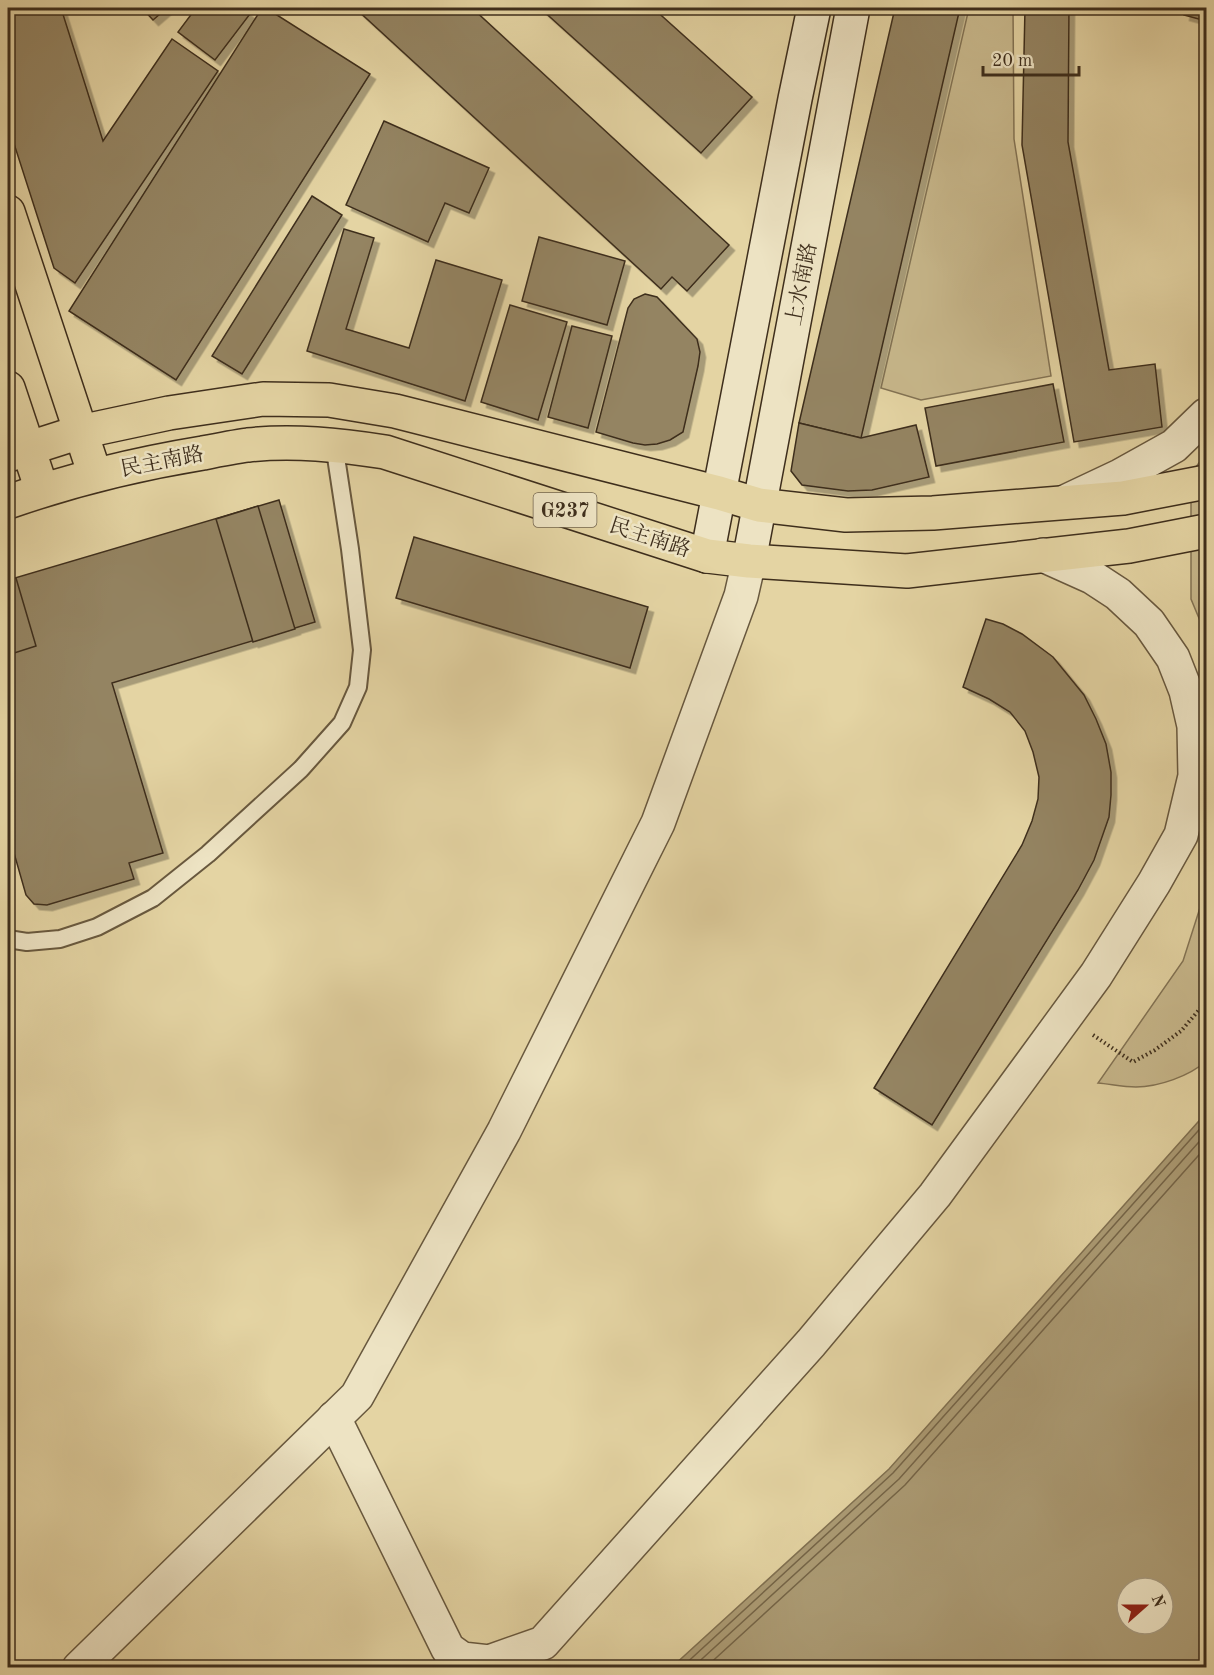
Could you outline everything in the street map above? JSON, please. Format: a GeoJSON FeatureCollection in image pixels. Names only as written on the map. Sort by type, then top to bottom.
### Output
{"type":"FeatureCollection","features":[{"type":"Feature","properties":{"kind":"main road"},"geometry":{"type":"LineString","coordinates":[[8,212],[95,474]]}},
{"type":"Feature","properties":{"kind":"main road"},"geometry":{"type":"LineString","coordinates":[[8,388],[18,452],[42,490]]}},
{"type":"Feature","properties":{"kind":"main road","name":"G237"},"geometry":{"type":"LineString","coordinates":[[18,452],[80,432],[214,405],[263,399],[329,400],[395,411],[759,505],[846,515],[933,513],[1123,498],[1206,482]]}},
{"type":"Feature","properties":{"kind":"main road","name":"民主南路"},"geometry":{"type":"LineString","coordinates":[[8,502],[95,474],[174,457],[248,445],[334,444],[385,452],[707,555],[748,561],[908,571],[1130,546],[1206,531]]}},
{"type":"Feature","properties":{"kind":"street","name":"上水南路"},"geometry":{"type":"LineString","coordinates":[[707,555],[814,8]]}},
{"type":"Feature","properties":{"kind":"street","name":"上水南路"},"geometry":{"type":"LineString","coordinates":[[79,1668],[357,1396],[504,1131],[658,823],[741,596],[853,8]]}},
{"type":"Feature","properties":{"kind":"street"},"geometry":{"type":"LineString","coordinates":[[1066,502],[1174,446],[1206,415]]}},
{"type":"Feature","properties":{"kind":"street"},"geometry":{"type":"LineString","coordinates":[[334,1418],[448,1649],[462,1659],[489,1662],[543,1643],[811,1343],[935,1195],[1065,1017],[1154,883],[1181,835],[1195,777],[1194,726],[1186,692],[1173,658],[1149,623],[1118,594],[1092,577],[1044,555]]}},
{"type":"Feature","properties":{"kind":"lane"},"geometry":{"type":"LineString","coordinates":[[8,939],[27,942],[60,939],[97,927],[153,898],[208,855],[293,777],[342,723],[358,687],[362,650],[334,444]]}},
{"type":"Feature","properties":{"kind":"path"},"geometry":{"type":"LineString","coordinates":[[1065,1017],[1133,1062],[1155,1050],[1180,1031],[1206,999]]}},
{"type":"Feature","properties":{"kind":"shaded area"},"geometry":{"type":"Polygon","coordinates":[[[969,8],[1013,8],[1014,139],[1051,376],[921,400],[881,388],[969,8]]]}},
{"type":"Feature","properties":{"kind":"shaded area"},"geometry":{"type":"Polygon","coordinates":[[[1206,453],[1206,635],[1191,599],[1191,474],[1206,453]]]}},
{"type":"Feature","properties":{"kind":"shaded area"},"geometry":{"type":"Polygon","coordinates":[[[1206,889],[1206,1061],[1183,1076],[1154,1085],[1131,1087],[1098,1083],[1183,961],[1206,889]]]}},
{"type":"Feature","properties":{"kind":"water"},"geometry":{"type":"Polygon","coordinates":[[[1206,1113],[1206,1667],[672,1667],[889,1469],[1206,1113]]]}},
{"type":"Feature","properties":{"kind":"building"},"geometry":{"type":"Polygon","coordinates":[[[8,8],[61,8],[103,141],[172,39],[218,71],[75,283],[54,268],[8,125],[8,8]]]}},
{"type":"Feature","properties":{"kind":"building"},"geometry":{"type":"Polygon","coordinates":[[[142,8],[167,8],[153,20],[142,8]]]}},
{"type":"Feature","properties":{"kind":"building"},"geometry":{"type":"Polygon","coordinates":[[[196,8],[242,8],[250,14],[215,60],[178,32],[196,8]]]}},
{"type":"Feature","properties":{"kind":"building"},"geometry":{"type":"Polygon","coordinates":[[[262,8],[266,8],[370,74],[176,380],[69,311],[262,8]]]}},
{"type":"Feature","properties":{"kind":"building"},"geometry":{"type":"Polygon","coordinates":[[[355,8],[472,8],[729,245],[687,291],[672,277],[661,289],[355,8]]]}},
{"type":"Feature","properties":{"kind":"building"},"geometry":{"type":"Polygon","coordinates":[[[540,8],[653,8],[752,97],[701,153],[540,8]]]}},
{"type":"Feature","properties":{"kind":"building"},"geometry":{"type":"Polygon","coordinates":[[[895,8],[960,8],[861,438],[799,423],[895,8]]]}},
{"type":"Feature","properties":{"kind":"building"},"geometry":{"type":"Polygon","coordinates":[[[1025,8],[1069,8],[1068,142],[1109,370],[1155,364],[1162,427],[1074,442],[1022,145],[1025,8]]]}},
{"type":"Feature","properties":{"kind":"building"},"geometry":{"type":"Polygon","coordinates":[[[1186,8],[1206,8],[1206,21],[1184,15],[1186,8]]]}},
{"type":"Feature","properties":{"kind":"building"},"geometry":{"type":"Polygon","coordinates":[[[384,121],[489,168],[469,213],[445,203],[428,242],[346,205],[384,121]]]}},
{"type":"Feature","properties":{"kind":"building"},"geometry":{"type":"Polygon","coordinates":[[[312,196],[342,215],[242,374],[212,356],[312,196]]]}},
{"type":"Feature","properties":{"kind":"building"},"geometry":{"type":"Polygon","coordinates":[[[344,229],[374,238],[346,329],[409,348],[436,260],[502,280],[465,401],[307,351],[344,229]]]}},
{"type":"Feature","properties":{"kind":"building"},"geometry":{"type":"Polygon","coordinates":[[[539,237],[625,261],[607,325],[522,301],[539,237]]]}},
{"type":"Feature","properties":{"kind":"building"},"geometry":{"type":"Polygon","coordinates":[[[645,294],[657,297],[697,339],[700,352],[683,432],[670,440],[645,445],[596,432],[628,308],[634,299],[645,294]]]}},
{"type":"Feature","properties":{"kind":"building"},"geometry":{"type":"Polygon","coordinates":[[[510,305],[567,322],[538,420],[481,402],[510,305]]]}},
{"type":"Feature","properties":{"kind":"building"},"geometry":{"type":"Polygon","coordinates":[[[572,326],[612,336],[588,428],[548,417],[572,326]]]}},
{"type":"Feature","properties":{"kind":"building"},"geometry":{"type":"Polygon","coordinates":[[[1053,384],[1064,442],[936,466],[925,408],[1053,384]]]}},
{"type":"Feature","properties":{"kind":"building"},"geometry":{"type":"Polygon","coordinates":[[[799,423],[861,438],[916,425],[929,477],[872,490],[848,491],[802,485],[791,471],[799,423]]]}},
{"type":"Feature","properties":{"kind":"building"},"geometry":{"type":"Polygon","coordinates":[[[279,500],[315,622],[112,683],[163,853],[129,863],[134,879],[47,905],[34,904],[26,895],[8,832],[8,580],[279,500]]]}},
{"type":"Feature","properties":{"kind":"building"},"geometry":{"type":"Polygon","coordinates":[[[258,506],[295,629],[253,642],[216,519],[258,506]]]}},
{"type":"Feature","properties":{"kind":"building"},"geometry":{"type":"Polygon","coordinates":[[[414,537],[648,607],[630,668],[396,598],[414,537]]]}},
{"type":"Feature","properties":{"kind":"building"},"geometry":{"type":"Polygon","coordinates":[[[16,578],[36,646],[8,655],[8,580],[16,578]]]}},
{"type":"Feature","properties":{"kind":"building"},"geometry":{"type":"Polygon","coordinates":[[[986,619],[1003,624],[1022,634],[1053,657],[1084,695],[1106,744],[1111,772],[1109,817],[1094,860],[1078,890],[932,1125],[874,1088],[1022,845],[1038,799],[1039,777],[1025,731],[1010,712],[963,687],[986,619]]]}}]}
